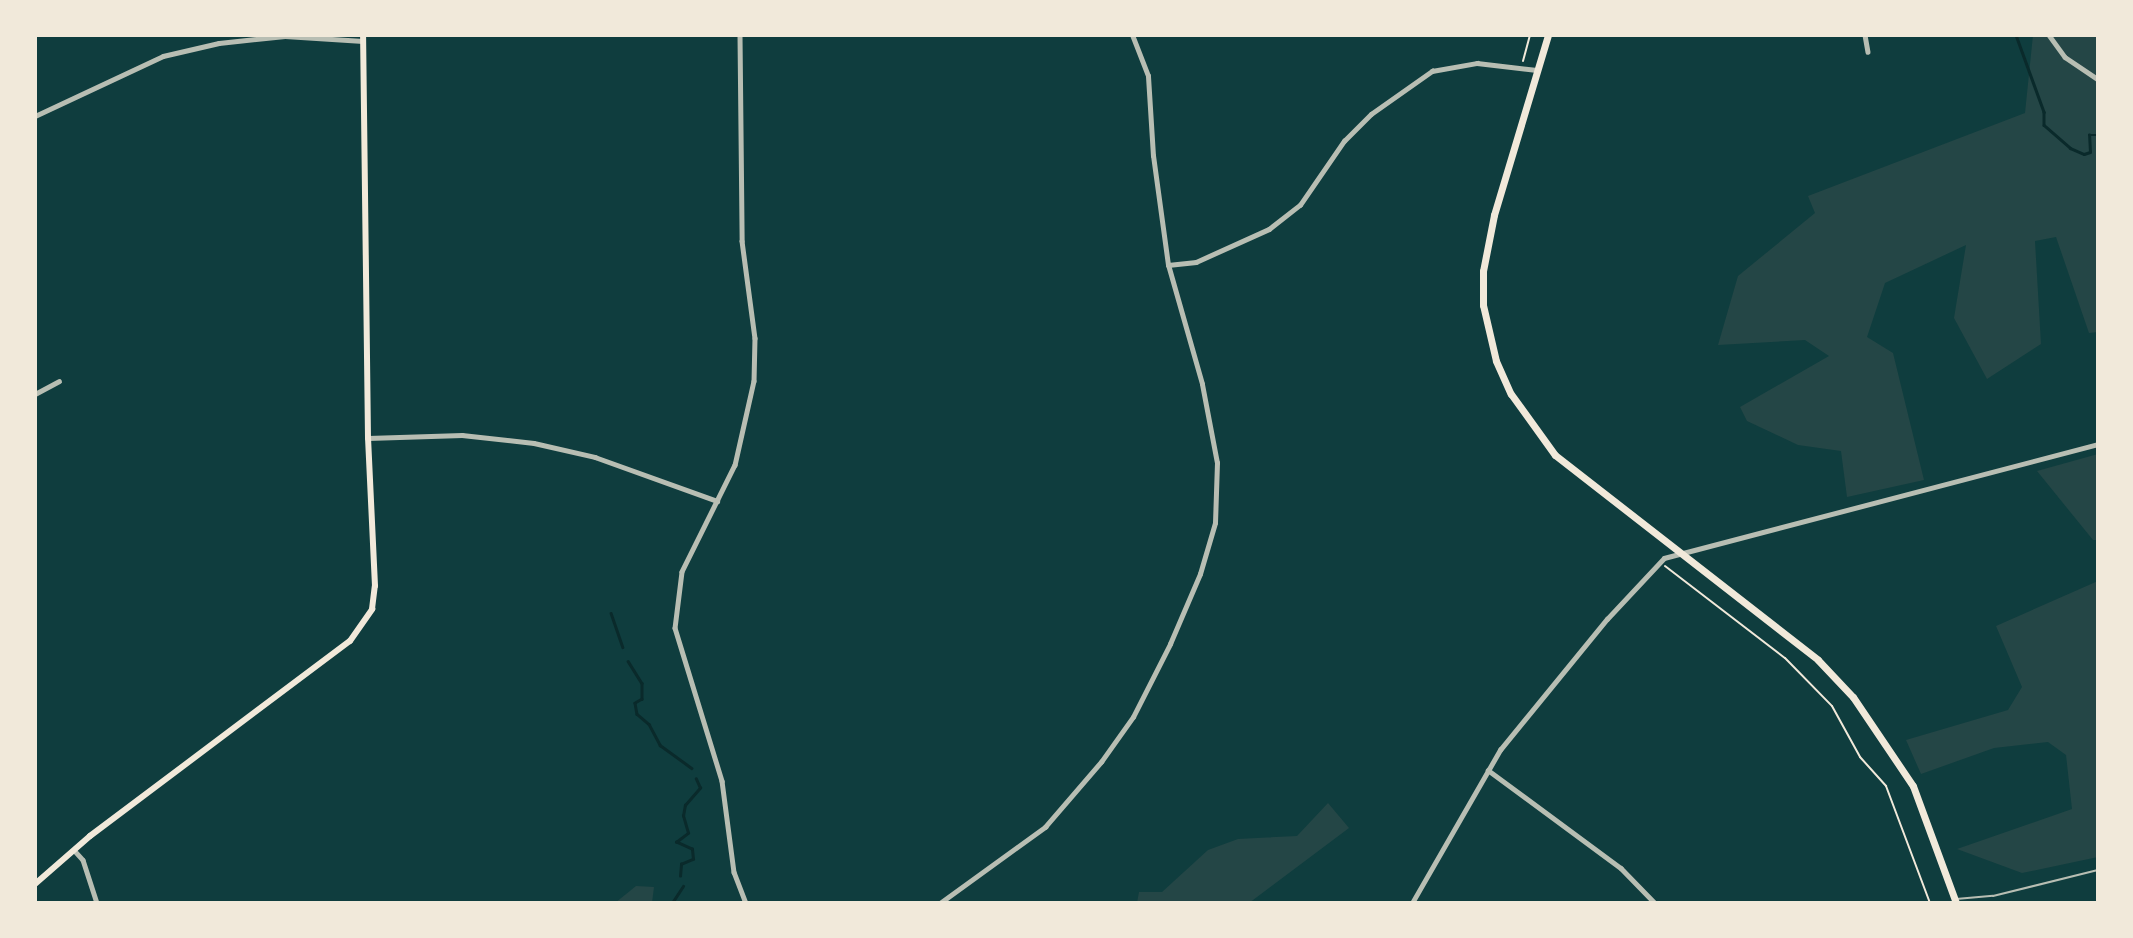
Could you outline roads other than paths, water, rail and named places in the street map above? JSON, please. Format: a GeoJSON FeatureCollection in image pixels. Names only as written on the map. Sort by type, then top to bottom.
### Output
{"type":"FeatureCollection","features":[{"type":"Feature","properties":{"kind":"main road"},"geometry":{"type":"LineString","coordinates":[[1548,35],[1494,215],[1483,271],[1483,305],[1496,361],[1532,428],[1556,455],[1676,552],[1818,660],[1853,697],[1913,786],[1956,901]]}},
{"type":"Feature","properties":{"kind":"main road"},"geometry":{"type":"LineString","coordinates":[[35,884],[74,850],[361,630],[372,609],[376,586],[368,438],[363,38]]}},
{"type":"Feature","properties":{"kind":"street"},"geometry":{"type":"LineString","coordinates":[[740,35],[742,241],[755,338],[754,381],[747,423],[717,501],[682,572],[675,628],[722,781],[731,858],[746,903]]}},
{"type":"Feature","properties":{"kind":"street"},"geometry":{"type":"LineString","coordinates":[[940,903],[993,869],[1074,796],[1133,717],[1199,576],[1215,523],[1217,463],[1202,384],[1168,265],[1157,197],[1148,76],[1132,35]]}},
{"type":"Feature","properties":{"kind":"street"},"geometry":{"type":"LineString","coordinates":[[1865,35],[1868,52]]}},
{"type":"Feature","properties":{"kind":"street"},"geometry":{"type":"LineString","coordinates":[[2049,35],[2065,57],[2098,79]]}},
{"type":"Feature","properties":{"kind":"street"},"geometry":{"type":"LineString","coordinates":[[35,116],[163,57],[219,43],[285,36],[363,38]]}},
{"type":"Feature","properties":{"kind":"street"},"geometry":{"type":"LineString","coordinates":[[1168,265],[1196,262],[1269,229],[1300,205],[1344,141],[1371,114],[1432,71],[1477,62],[1537,70]]}},
{"type":"Feature","properties":{"kind":"street"},"geometry":{"type":"LineString","coordinates":[[35,394],[59,381]]}},
{"type":"Feature","properties":{"kind":"street"},"geometry":{"type":"LineString","coordinates":[[368,438],[462,435],[534,443],[595,457],[717,501]]}},
{"type":"Feature","properties":{"kind":"street"},"geometry":{"type":"LineString","coordinates":[[1412,903],[1488,770],[1533,707],[1599,628],[1664,558],[1676,552],[1817,521],[2098,444]]}},
{"type":"Feature","properties":{"kind":"street"},"geometry":{"type":"LineString","coordinates":[[1488,770],[1621,868],[1655,903]]}},
{"type":"Feature","properties":{"kind":"street"},"geometry":{"type":"LineString","coordinates":[[74,850],[83,860],[97,903]]}},
{"type":"Feature","properties":{"kind":"lane"},"geometry":{"type":"LineString","coordinates":[[1956,901],[1993,896],[2098,870]]}},
{"type":"Feature","properties":{"kind":"waterway"},"geometry":{"type":"LineString","coordinates":[[2016,35],[2044,112],[2044,125],[2070,148],[2084,154],[2090,152],[2089,135],[2098,135]]}},
{"type":"Feature","properties":{"kind":"waterway"},"geometry":{"type":"LineString","coordinates":[[611,613],[623,647]]}},
{"type":"Feature","properties":{"kind":"waterway"},"geometry":{"type":"LineString","coordinates":[[628,661],[642,683],[642,699],[635,703],[637,714],[649,724],[660,745],[692,768]]}},
{"type":"Feature","properties":{"kind":"waterway"},"geometry":{"type":"LineString","coordinates":[[680,876],[681,864],[693,859],[692,849],[676,842],[688,833],[683,816],[685,805],[700,788],[696,779]]}},
{"type":"Feature","properties":{"kind":"waterway"},"geometry":{"type":"LineString","coordinates":[[672,903],[683,886]]}}]}
